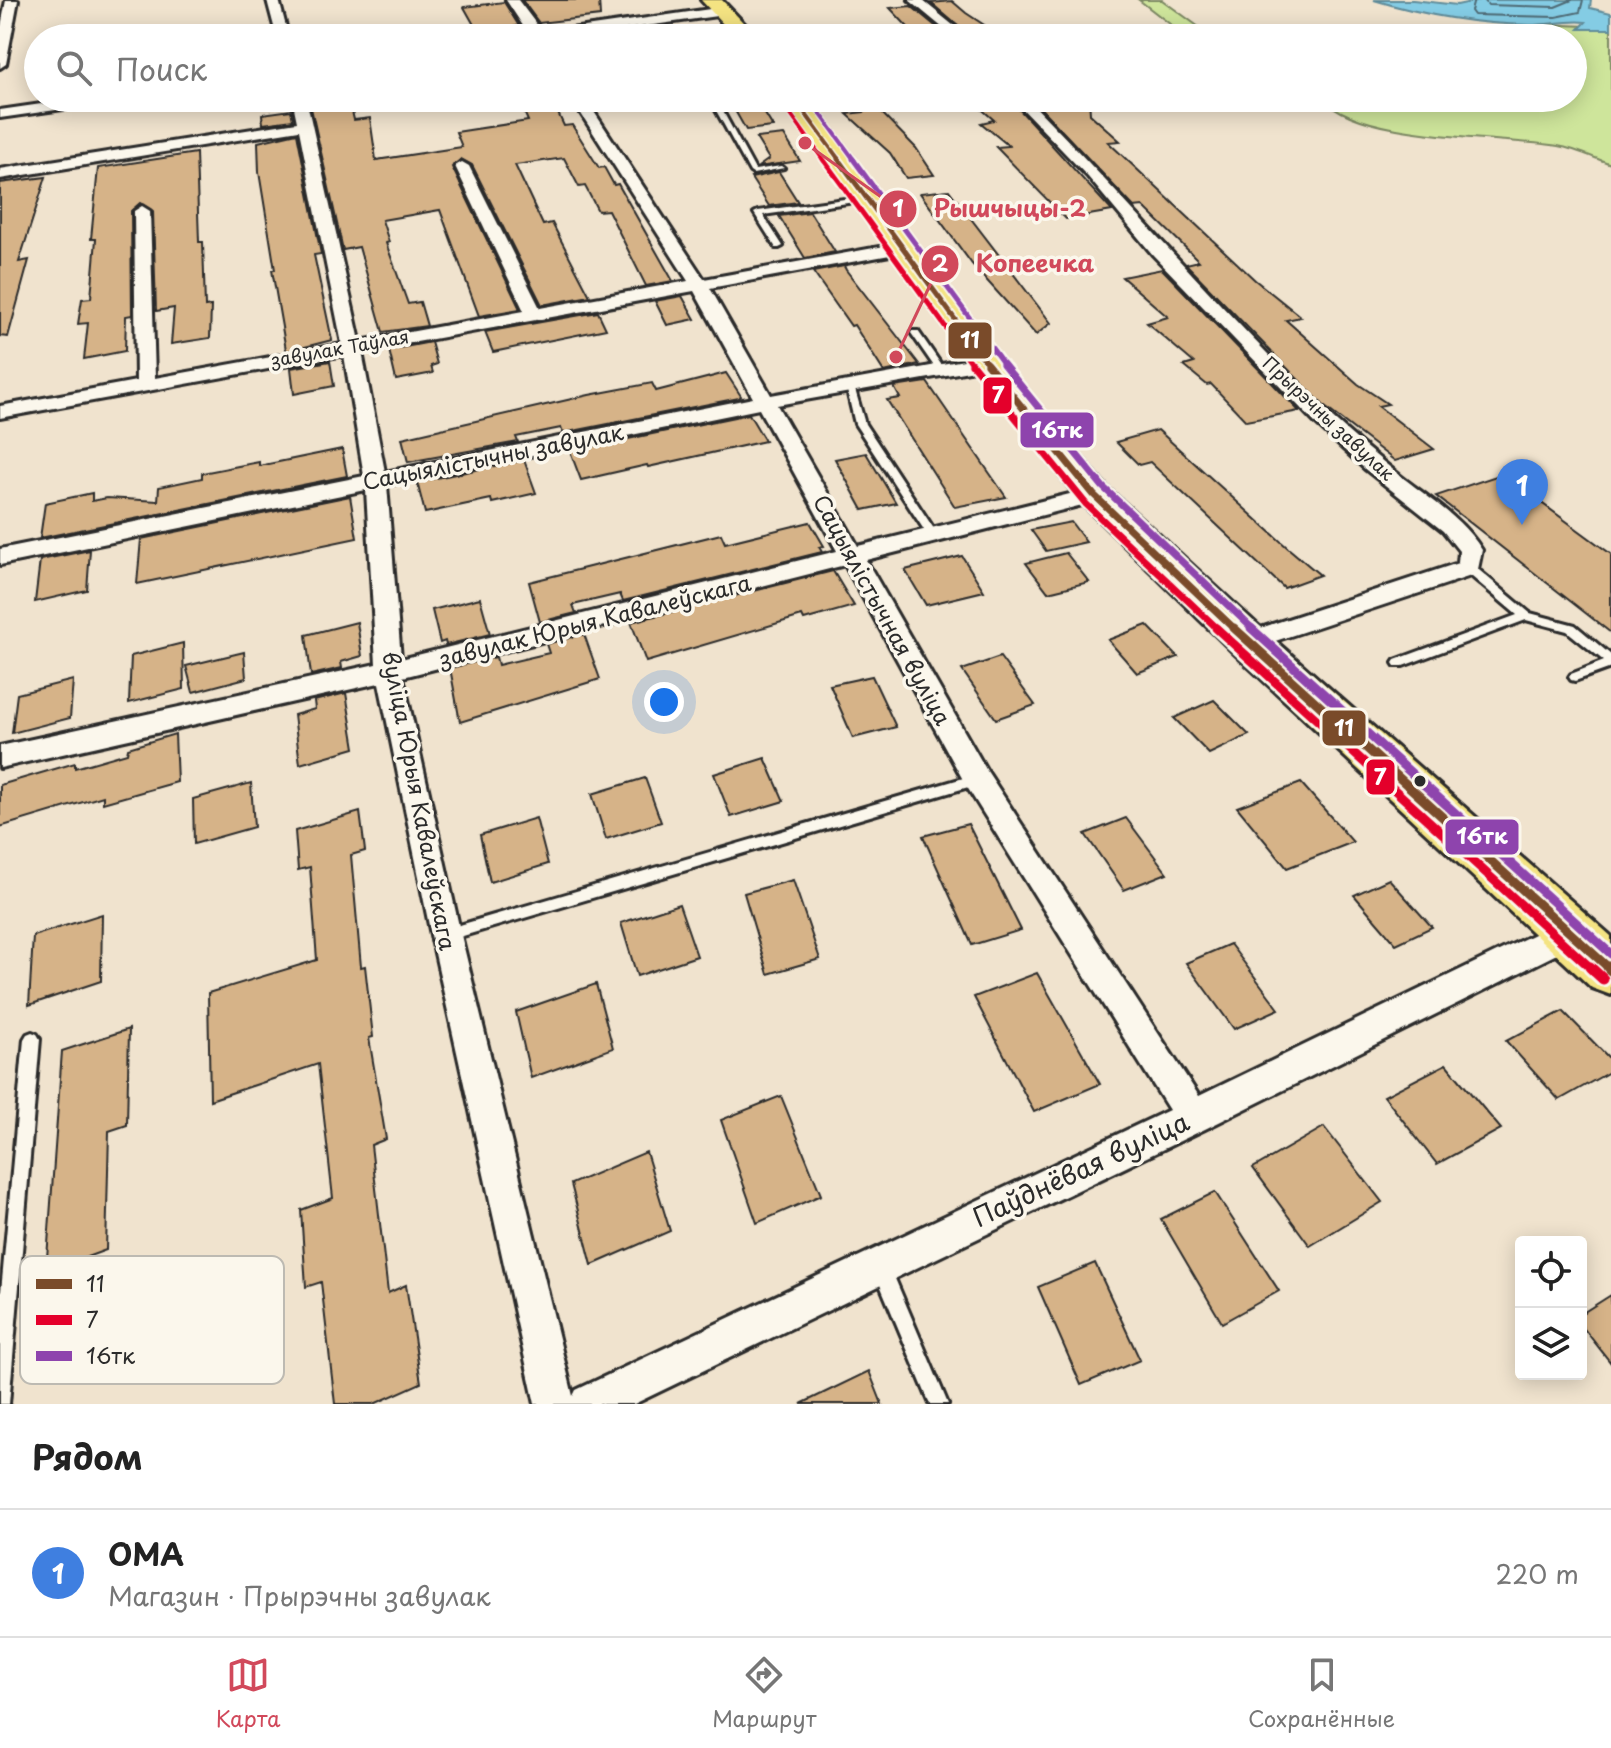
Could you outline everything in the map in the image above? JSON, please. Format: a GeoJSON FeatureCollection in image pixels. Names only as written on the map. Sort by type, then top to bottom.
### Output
{"type":"FeatureCollection","features":[{"type":"Feature","properties":{"kind":"highway"},"geometry":{"type":"LineString","coordinates":[[718,6],[735,24]]}},
{"type":"Feature","properties":{"kind":"highway"},"geometry":{"type":"LineString","coordinates":[[804,112],[986,362],[1094,495],[1248,641],[1611,970]]}},
{"type":"Feature","properties":{"kind":"street"},"geometry":{"type":"LineString","coordinates":[[0,64],[12,0]]}},
{"type":"Feature","properties":{"kind":"street"},"geometry":{"type":"LineString","coordinates":[[273,0],[279,24]]}},
{"type":"Feature","properties":{"kind":"street"},"geometry":{"type":"LineString","coordinates":[[512,0],[529,24]]}},
{"type":"Feature","properties":{"kind":"street"},"geometry":{"type":"LineString","coordinates":[[915,0],[945,24]]}},
{"type":"Feature","properties":{"kind":"street"},"geometry":{"type":"LineString","coordinates":[[617,24],[718,6]]}},
{"type":"Feature","properties":{"kind":"street"},"geometry":{"type":"LineString","coordinates":[[0,114],[24,111]]}},
{"type":"Feature","properties":{"kind":"street","name":"вуліца Юрыя Кавалеўскага"},"geometry":{"type":"LineString","coordinates":[[303,112],[352,346],[376,481],[389,671],[446,935],[555,1404]]}},
{"type":"Feature","properties":{"kind":"street","name":"Сацыялістычная вуліца"},"geometry":{"type":"LineString","coordinates":[[587,112],[698,283],[977,779],[1193,1117]]}},
{"type":"Feature","properties":{"kind":"street","name":"Прырэчны завулак"},"geometry":{"type":"LineString","coordinates":[[1033,112],[1093,174],[1159,251],[1322,419],[1373,465],[1451,526],[1471,550],[1469,568]]}},
{"type":"Feature","properties":{"kind":"street"},"geometry":{"type":"LineString","coordinates":[[0,174],[306,125]]}},
{"type":"Feature","properties":{"kind":"street"},"geometry":{"type":"LineString","coordinates":[[462,166],[535,316]]}},
{"type":"Feature","properties":{"kind":"street"},"geometry":{"type":"LineString","coordinates":[[142,211],[146,385]]}},
{"type":"Feature","properties":{"kind":"street","name":"завулак Таўлая"},"geometry":{"type":"LineString","coordinates":[[0,412],[901,248]]}},
{"type":"Feature","properties":{"kind":"street","name":"Сацыялістычны завулак"},"geometry":{"type":"LineString","coordinates":[[0,557],[763,402],[986,362]]}},
{"type":"Feature","properties":{"kind":"street","name":"завулак Юрыя Кавалеўскага"},"geometry":{"type":"LineString","coordinates":[[0,757],[389,671],[854,558],[1094,495]]}},
{"type":"Feature","properties":{"kind":"street"},"geometry":{"type":"LineString","coordinates":[[1248,641],[1469,568]]}},
{"type":"Feature","properties":{"kind":"street","name":"Паўднёвая вуліца"},"geometry":{"type":"LineString","coordinates":[[590,1404],[1193,1117],[1570,932]]}},
{"type":"Feature","properties":{"kind":"lane"},"geometry":{"type":"LineString","coordinates":[[720,112],[753,172],[781,168]]}},
{"type":"Feature","properties":{"kind":"lane"},"geometry":{"type":"LineString","coordinates":[[779,246],[758,213],[866,198]]}},
{"type":"Feature","properties":{"kind":"lane"},"geometry":{"type":"LineString","coordinates":[[915,333],[941,370]]}},
{"type":"Feature","properties":{"kind":"lane"},"geometry":{"type":"LineString","coordinates":[[850,386],[860,424],[934,537]]}},
{"type":"Feature","properties":{"kind":"lane"},"geometry":{"type":"LineString","coordinates":[[1469,568],[1526,616],[1571,628],[1611,662],[1575,677]]}},
{"type":"Feature","properties":{"kind":"lane"},"geometry":{"type":"LineString","coordinates":[[1399,663],[1526,616]]}},
{"type":"Feature","properties":{"kind":"lane"},"geometry":{"type":"LineString","coordinates":[[446,935],[977,779]]}},
{"type":"Feature","properties":{"kind":"lane"},"geometry":{"type":"LineString","coordinates":[[0,1404],[32,1039]]}},
{"type":"Feature","properties":{"kind":"lane"},"geometry":{"type":"LineString","coordinates":[[881,1265],[939,1404]]}},
{"type":"Feature","properties":{"kind":"green space"},"geometry":{"type":"Polygon","coordinates":[[[1139,0],[1162,0],[1195,24],[1170,24],[1139,0]]]}},
{"type":"Feature","properties":{"kind":"green space"},"geometry":{"type":"Polygon","coordinates":[[[1587,26],[1611,27],[1611,164],[1558,146],[1433,134],[1367,122],[1341,112],[1587,112],[1587,26]]]}},
{"type":"Feature","properties":{"kind":"water"},"geometry":{"type":"Polygon","coordinates":[[[1374,0],[1457,5],[1480,0],[1591,0],[1590,8],[1611,13],[1611,29],[1587,29],[1586,22],[1490,23],[1413,11],[1374,0]]]}},
{"type":"Feature","properties":{"kind":"building"},"geometry":{"type":"Polygon","coordinates":[[[522,0],[599,0],[600,16],[539,23],[522,0]]]}},
{"type":"Feature","properties":{"kind":"building"},"geometry":{"type":"Polygon","coordinates":[[[952,1],[983,24],[956,24],[931,3],[952,1]]]}},
{"type":"Feature","properties":{"kind":"building"},"geometry":{"type":"Polygon","coordinates":[[[504,2],[518,24],[474,24],[464,7],[504,2]]]}},
{"type":"Feature","properties":{"kind":"building"},"geometry":{"type":"Polygon","coordinates":[[[911,6],[933,24],[905,24],[890,8],[911,6]]]}},
{"type":"Feature","properties":{"kind":"building"},"geometry":{"type":"Polygon","coordinates":[[[291,112],[293,120],[263,124],[262,114],[291,112]]]}},
{"type":"Feature","properties":{"kind":"building"},"geometry":{"type":"Polygon","coordinates":[[[312,112],[352,112],[354,120],[370,118],[376,160],[462,147],[456,132],[528,121],[524,112],[558,112],[564,126],[572,125],[599,168],[604,167],[614,185],[618,184],[673,281],[646,286],[608,210],[598,211],[585,186],[579,187],[564,158],[515,165],[543,225],[552,223],[590,296],[542,305],[472,165],[461,159],[452,167],[520,309],[479,316],[440,210],[382,220],[389,242],[386,243],[408,304],[420,302],[427,326],[383,332],[359,247],[343,250],[312,112]]]}},
{"type":"Feature","properties":{"kind":"building"},"geometry":{"type":"Polygon","coordinates":[[[736,112],[764,112],[773,127],[746,130],[736,112]]]}},
{"type":"Feature","properties":{"kind":"building"},"geometry":{"type":"Polygon","coordinates":[[[881,112],[916,148],[934,175],[906,178],[890,153],[847,114],[881,112]]]}},
{"type":"Feature","properties":{"kind":"building"},"geometry":{"type":"Polygon","coordinates":[[[985,112],[1022,112],[1112,211],[1066,219],[996,147],[1009,146],[981,123],[994,120],[985,112]]]}},
{"type":"Feature","properties":{"kind":"building"},"geometry":{"type":"Polygon","coordinates":[[[1044,112],[1090,112],[1120,141],[1108,142],[1255,280],[1301,317],[1286,320],[1358,384],[1388,404],[1378,406],[1434,449],[1395,461],[1325,407],[1186,264],[1199,261],[1143,206],[1134,207],[1044,112]]]}},
{"type":"Feature","properties":{"kind":"building"},"geometry":{"type":"Polygon","coordinates":[[[297,133],[321,254],[314,255],[332,340],[289,351],[286,350],[272,270],[275,270],[259,172],[258,142],[297,133]]]}},
{"type":"Feature","properties":{"kind":"building"},"geometry":{"type":"Polygon","coordinates":[[[784,135],[800,161],[758,167],[769,159],[756,138],[784,135]]]}},
{"type":"Feature","properties":{"kind":"building"},"geometry":{"type":"Polygon","coordinates":[[[196,153],[199,242],[203,242],[205,307],[211,306],[210,338],[171,344],[174,308],[156,311],[153,211],[140,203],[131,211],[132,315],[126,316],[125,351],[84,359],[88,323],[78,324],[82,299],[91,298],[96,239],[91,239],[98,168],[196,153]]]}},
{"type":"Feature","properties":{"kind":"building"},"geometry":{"type":"Polygon","coordinates":[[[779,172],[798,202],[769,206],[751,178],[779,172]]]}},
{"type":"Feature","properties":{"kind":"building"},"geometry":{"type":"Polygon","coordinates":[[[46,177],[19,262],[29,260],[8,337],[0,336],[0,183],[46,177]]]}},
{"type":"Feature","properties":{"kind":"building"},"geometry":{"type":"Polygon","coordinates":[[[949,190],[1051,323],[1036,335],[972,264],[920,193],[949,190]]]}},
{"type":"Feature","properties":{"kind":"building"},"geometry":{"type":"Polygon","coordinates":[[[810,212],[835,252],[805,258],[779,216],[810,212]]]}},
{"type":"Feature","properties":{"kind":"building"},"geometry":{"type":"Polygon","coordinates":[[[844,266],[919,364],[884,372],[854,325],[851,326],[813,272],[844,266]]]}},
{"type":"Feature","properties":{"kind":"building"},"geometry":{"type":"Polygon","coordinates":[[[1162,269],[1299,411],[1246,421],[1211,384],[1207,385],[1184,366],[1194,363],[1147,323],[1168,317],[1122,277],[1162,269]]]}},
{"type":"Feature","properties":{"kind":"building"},"geometry":{"type":"Polygon","coordinates":[[[682,296],[695,319],[667,325],[655,301],[682,296]]]}},
{"type":"Feature","properties":{"kind":"building"},"geometry":{"type":"Polygon","coordinates":[[[598,312],[606,329],[493,352],[485,332],[598,312]]]}},
{"type":"Feature","properties":{"kind":"building"},"geometry":{"type":"Polygon","coordinates":[[[431,342],[437,364],[431,366],[433,373],[396,380],[389,350],[431,342]]]}},
{"type":"Feature","properties":{"kind":"building"},"geometry":{"type":"Polygon","coordinates":[[[330,361],[334,386],[294,394],[291,368],[330,361]]]}},
{"type":"Feature","properties":{"kind":"building"},"geometry":{"type":"Polygon","coordinates":[[[726,373],[741,396],[739,398],[563,433],[561,428],[516,437],[518,442],[408,462],[402,438],[589,395],[652,383],[656,391],[726,373]]]}},
{"type":"Feature","properties":{"kind":"building"},"geometry":{"type":"Polygon","coordinates":[[[927,382],[1006,497],[955,507],[887,400],[900,398],[894,387],[927,382]]]}},
{"type":"Feature","properties":{"kind":"building"},"geometry":{"type":"Polygon","coordinates":[[[749,414],[765,441],[648,467],[581,480],[570,451],[749,414]]]}},
{"type":"Feature","properties":{"kind":"building"},"geometry":{"type":"Polygon","coordinates":[[[1158,430],[1320,575],[1284,588],[1150,462],[1139,465],[1116,442],[1158,430]]]}},
{"type":"Feature","properties":{"kind":"building"},"geometry":{"type":"Polygon","coordinates":[[[342,449],[347,476],[40,538],[45,503],[92,493],[92,501],[107,498],[158,501],[159,487],[202,478],[202,473],[259,462],[259,466],[342,449]]]}},
{"type":"Feature","properties":{"kind":"building"},"geometry":{"type":"Polygon","coordinates":[[[866,453],[896,503],[863,510],[835,459],[866,453]]]}},
{"type":"Feature","properties":{"kind":"building"},"geometry":{"type":"Polygon","coordinates":[[[524,460],[536,493],[425,513],[417,482],[524,460]]]}},
{"type":"Feature","properties":{"kind":"building"},"geometry":{"type":"Polygon","coordinates":[[[1502,474],[1611,554],[1611,633],[1436,496],[1502,474]]]}},
{"type":"Feature","properties":{"kind":"building"},"geometry":{"type":"Polygon","coordinates":[[[350,496],[357,538],[137,584],[141,539],[350,496]]]}},
{"type":"Feature","properties":{"kind":"building"},"geometry":{"type":"Polygon","coordinates":[[[810,522],[824,546],[819,547],[822,552],[623,601],[620,594],[573,605],[576,613],[540,622],[529,582],[721,534],[725,543],[810,522]]]}},
{"type":"Feature","properties":{"kind":"building"},"geometry":{"type":"Polygon","coordinates":[[[1071,522],[1086,542],[1046,551],[1031,530],[1071,522]]]}},
{"type":"Feature","properties":{"kind":"building"},"geometry":{"type":"Polygon","coordinates":[[[90,550],[87,590],[35,602],[40,560],[90,550]]]}},
{"type":"Feature","properties":{"kind":"building"},"geometry":{"type":"Polygon","coordinates":[[[1066,553],[1089,582],[1048,592],[1026,563],[1066,553]]]}},
{"type":"Feature","properties":{"kind":"building"},"geometry":{"type":"Polygon","coordinates":[[[962,556],[984,591],[926,605],[905,570],[962,556]]]}},
{"type":"Feature","properties":{"kind":"building"},"geometry":{"type":"Polygon","coordinates":[[[833,571],[854,606],[804,620],[802,616],[646,662],[631,622],[833,571]]]}},
{"type":"Feature","properties":{"kind":"building"},"geometry":{"type":"Polygon","coordinates":[[[480,598],[490,634],[446,645],[445,641],[440,643],[432,610],[480,598]]]}},
{"type":"Feature","properties":{"kind":"building"},"geometry":{"type":"Polygon","coordinates":[[[357,622],[362,656],[341,662],[342,668],[311,675],[306,635],[357,622]]]}},
{"type":"Feature","properties":{"kind":"building"},"geometry":{"type":"Polygon","coordinates":[[[1147,625],[1178,657],[1137,673],[1108,640],[1147,625]]]}},
{"type":"Feature","properties":{"kind":"building"},"geometry":{"type":"Polygon","coordinates":[[[584,634],[600,679],[460,722],[450,668],[496,657],[498,665],[549,653],[546,644],[584,634]]]}},
{"type":"Feature","properties":{"kind":"building"},"geometry":{"type":"Polygon","coordinates":[[[183,643],[184,689],[129,703],[131,656],[183,643]]]}},
{"type":"Feature","properties":{"kind":"building"},"geometry":{"type":"Polygon","coordinates":[[[244,652],[246,678],[193,692],[186,666],[244,652]]]}},
{"type":"Feature","properties":{"kind":"building"},"geometry":{"type":"Polygon","coordinates":[[[1000,657],[1035,705],[996,719],[962,670],[1000,657]]]}},
{"type":"Feature","properties":{"kind":"building"},"geometry":{"type":"Polygon","coordinates":[[[872,676],[896,727],[853,738],[830,685],[872,676]]]}},
{"type":"Feature","properties":{"kind":"building"},"geometry":{"type":"Polygon","coordinates":[[[73,680],[70,718],[12,733],[17,694],[73,680]]]}},
{"type":"Feature","properties":{"kind":"building"},"geometry":{"type":"Polygon","coordinates":[[[346,693],[355,748],[300,764],[294,715],[315,709],[314,701],[346,693]]]}},
{"type":"Feature","properties":{"kind":"building"},"geometry":{"type":"Polygon","coordinates":[[[1214,700],[1249,735],[1209,754],[1174,718],[1214,700]]]}},
{"type":"Feature","properties":{"kind":"building"},"geometry":{"type":"Polygon","coordinates":[[[175,734],[177,782],[103,803],[103,796],[0,827],[0,785],[75,763],[75,768],[127,753],[128,748],[175,734]]]}},
{"type":"Feature","properties":{"kind":"building"},"geometry":{"type":"Polygon","coordinates":[[[765,758],[784,801],[731,817],[714,774],[765,758]]]}},
{"type":"Feature","properties":{"kind":"building"},"geometry":{"type":"Polygon","coordinates":[[[645,778],[661,822],[606,839],[592,794],[645,778]]]}},
{"type":"Feature","properties":{"kind":"building"},"geometry":{"type":"Polygon","coordinates":[[[251,783],[254,827],[194,844],[193,799],[251,783]]]}},
{"type":"Feature","properties":{"kind":"building"},"geometry":{"type":"Polygon","coordinates":[[[1301,783],[1353,842],[1287,868],[1237,807],[1301,783]]]}},
{"type":"Feature","properties":{"kind":"building"},"geometry":{"type":"Polygon","coordinates":[[[360,812],[365,851],[351,855],[361,967],[365,966],[373,1037],[369,1038],[386,1139],[371,1145],[388,1293],[406,1285],[421,1383],[374,1404],[335,1404],[321,1282],[306,1287],[301,1210],[333,1198],[318,1064],[210,1100],[208,993],[317,960],[310,867],[298,870],[295,831],[360,812]]]}},
{"type":"Feature","properties":{"kind":"building"},"geometry":{"type":"Polygon","coordinates":[[[536,818],[548,864],[490,882],[480,835],[536,818]]]}},
{"type":"Feature","properties":{"kind":"building"},"geometry":{"type":"Polygon","coordinates":[[[1126,818],[1167,873],[1124,890],[1085,834],[1126,818]]]}},
{"type":"Feature","properties":{"kind":"building"},"geometry":{"type":"Polygon","coordinates":[[[968,824],[1021,930],[972,945],[923,836],[968,824]]]}},
{"type":"Feature","properties":{"kind":"building"},"geometry":{"type":"Polygon","coordinates":[[[1389,879],[1432,927],[1396,944],[1354,895],[1389,879]]]}},
{"type":"Feature","properties":{"kind":"building"},"geometry":{"type":"Polygon","coordinates":[[[793,880],[820,959],[768,974],[744,893],[793,880]]]}},
{"type":"Feature","properties":{"kind":"building"},"geometry":{"type":"Polygon","coordinates":[[[679,904],[697,956],[637,976],[621,923],[679,904]]]}},
{"type":"Feature","properties":{"kind":"building"},"geometry":{"type":"Polygon","coordinates":[[[102,914],[101,981],[29,1005],[33,936],[102,914]]]}},
{"type":"Feature","properties":{"kind":"building"},"geometry":{"type":"Polygon","coordinates":[[[1230,944],[1279,1009],[1234,1029],[1186,963],[1230,944]]]}},
{"type":"Feature","properties":{"kind":"building"},"geometry":{"type":"Polygon","coordinates":[[[1037,973],[1100,1084],[1034,1112],[974,997],[1037,973]]]}},
{"type":"Feature","properties":{"kind":"building"},"geometry":{"type":"Polygon","coordinates":[[[596,984],[613,1048],[531,1078],[516,1012],[596,984]]]}},
{"type":"Feature","properties":{"kind":"building"},"geometry":{"type":"Polygon","coordinates":[[[1563,1011],[1611,1060],[1611,1071],[1559,1100],[1506,1041],[1563,1011]]]}},
{"type":"Feature","properties":{"kind":"building"},"geometry":{"type":"Polygon","coordinates":[[[129,1029],[127,1125],[109,1131],[106,1250],[90,1256],[47,1256],[62,1051],[129,1029]]]}},
{"type":"Feature","properties":{"kind":"building"},"geometry":{"type":"Polygon","coordinates":[[[1446,1064],[1501,1129],[1437,1164],[1384,1096],[1446,1064]]]}},
{"type":"Feature","properties":{"kind":"building"},"geometry":{"type":"Polygon","coordinates":[[[781,1096],[821,1195],[757,1223],[721,1120],[781,1096]]]}},
{"type":"Feature","properties":{"kind":"building"},"geometry":{"type":"Polygon","coordinates":[[[1324,1127],[1382,1202],[1310,1246],[1253,1168],[1324,1127]]]}},
{"type":"Feature","properties":{"kind":"building"},"geometry":{"type":"Polygon","coordinates":[[[646,1152],[670,1231],[592,1265],[571,1184],[646,1152]]]}},
{"type":"Feature","properties":{"kind":"building"},"geometry":{"type":"Polygon","coordinates":[[[1215,1192],[1279,1291],[1222,1323],[1161,1219],[1215,1192]]]}},
{"type":"Feature","properties":{"kind":"building"},"geometry":{"type":"Polygon","coordinates":[[[1095,1263],[1140,1360],[1081,1385],[1038,1287],[1095,1263]]]}},
{"type":"Feature","properties":{"kind":"building"},"geometry":{"type":"Polygon","coordinates":[[[1611,1295],[1611,1363],[1587,1333],[1587,1310],[1611,1295]]]}},
{"type":"Feature","properties":{"kind":"building"},"geometry":{"type":"Polygon","coordinates":[[[869,1371],[882,1404],[801,1404],[869,1371]]]}},
{"type":"Feature","properties":{"kind":"transit line","name":"7"},"geometry":{"type":"LineString","coordinates":[[789,112],[976,369],[1086,504],[1240,650],[1603,979]]}},
{"type":"Feature","properties":{"kind":"transit line","name":"11"},"geometry":{"type":"LineString","coordinates":[[804,112],[986,362],[1094,495],[1248,641],[1611,970]]}},
{"type":"Feature","properties":{"kind":"transit line","name":"16тк"},"geometry":{"type":"LineString","coordinates":[[819,112],[996,355],[1103,487],[1256,632],[1611,954]]}},
{"type":"Feature","properties":{"kind":"place","name":"Рышчыцы-2"},"geometry":{"type":"Point","coordinates":[805,143]}},
{"type":"Feature","properties":{"kind":"place","name":"Копеечка"},"geometry":{"type":"Point","coordinates":[896,357]}},
{"type":"Feature","properties":{"kind":"place","name":"ОМА"},"geometry":{"type":"Point","coordinates":[1522,525]}}]}
